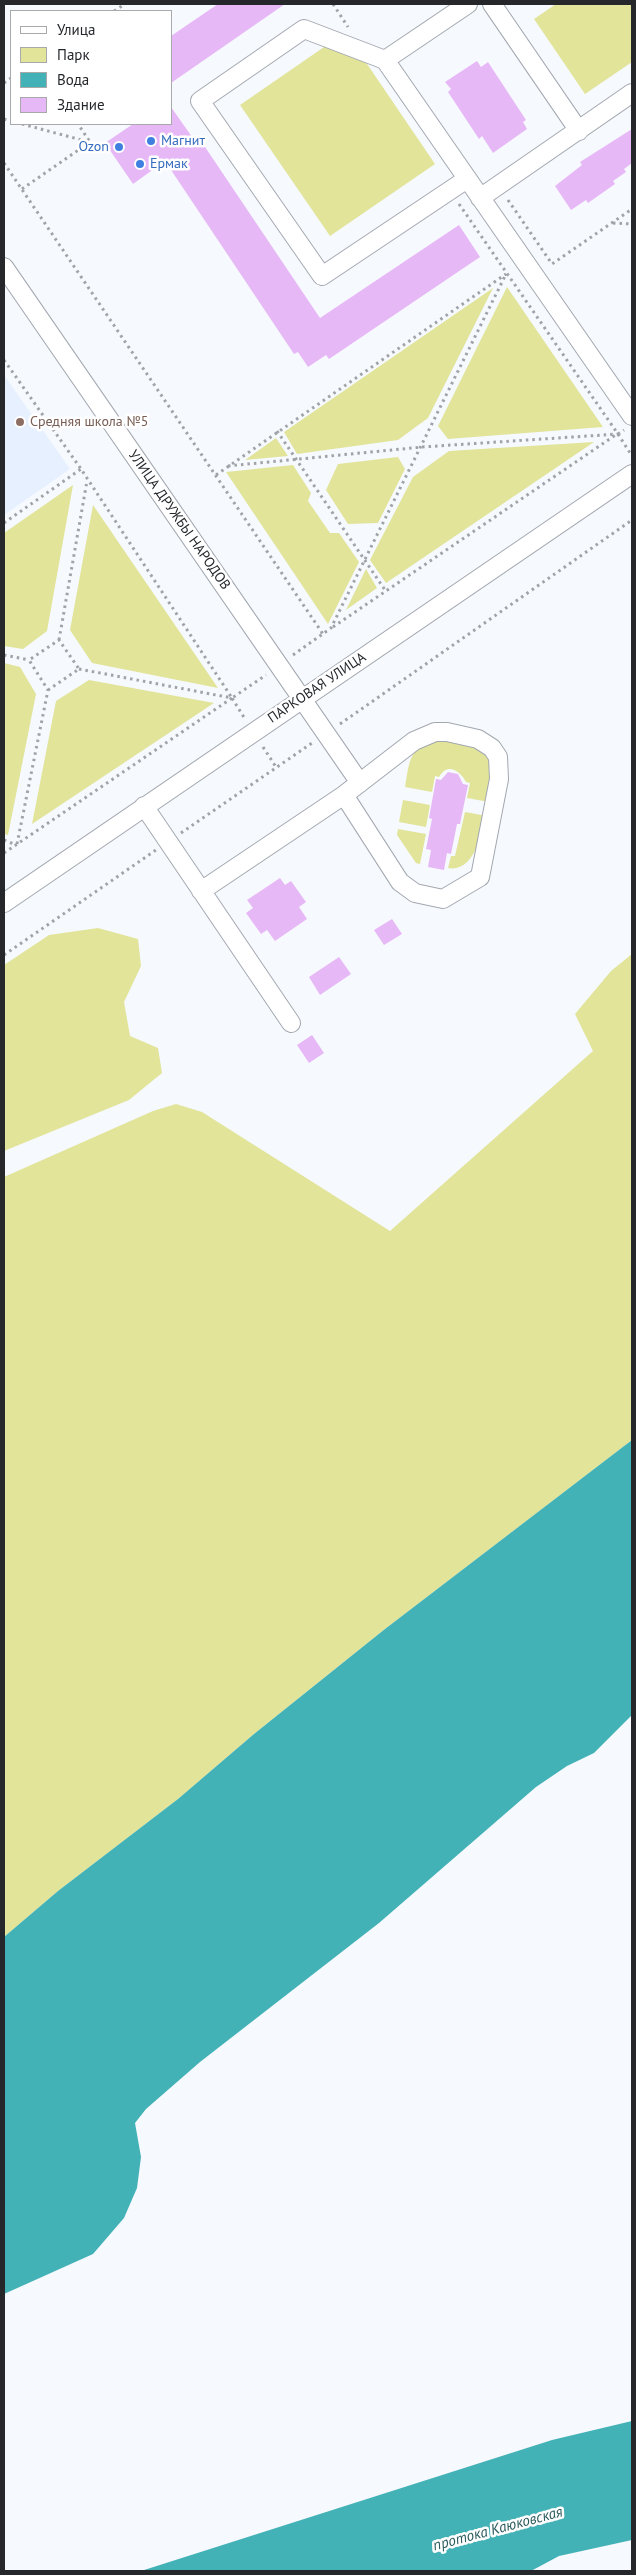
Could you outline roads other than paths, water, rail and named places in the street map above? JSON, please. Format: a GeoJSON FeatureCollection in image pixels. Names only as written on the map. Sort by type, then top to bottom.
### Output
{"type":"FeatureCollection","features":[{"type":"Feature","properties":{"kind":"street"},"geometry":{"type":"LineString","coordinates":[[385,60],[468,4]]}},
{"type":"Feature","properties":{"kind":"street"},"geometry":{"type":"LineString","coordinates":[[492,4],[578,131]]}},
{"type":"Feature","properties":{"kind":"street"},"geometry":{"type":"LineString","coordinates":[[466,179],[322,276],[200,101],[304,29],[385,60],[632,416]]}},
{"type":"Feature","properties":{"kind":"street"},"geometry":{"type":"LineString","coordinates":[[480,198],[632,93]]}},
{"type":"Feature","properties":{"kind":"street","name":"УЛИЦА ДРУЖБЫ НАРОДОВ"},"geometry":{"type":"LineString","coordinates":[[4,268],[360,783]]}},
{"type":"Feature","properties":{"kind":"street","name":"ПАРКОВАЯ УЛИЦА"},"geometry":{"type":"LineString","coordinates":[[4,903],[632,474]]}},
{"type":"Feature","properties":{"kind":"street"},"geometry":{"type":"LineString","coordinates":[[201,891],[344,795],[424,735],[447,732],[485,743],[498,757],[500,768],[480,876],[443,899],[437,899],[407,889],[400,882],[344,795]]}},
{"type":"Feature","properties":{"kind":"street"},"geometry":{"type":"LineString","coordinates":[[144,806],[291,1023]]}},
{"type":"Feature","properties":{"kind":"water"},"geometry":{"type":"Polygon","coordinates":[[[632,1440],[632,1715],[594,1753],[567,1766],[536,1787],[379,1923],[200,2062],[146,2109],[135,2123],[141,2157],[137,2188],[124,2218],[93,2254],[4,2294],[4,1937],[58,1891],[178,1799],[254,1734],[385,1629],[632,1440]]]}},
{"type":"Feature","properties":{"kind":"water","name":"протока Каюковская"},"geometry":{"type":"Polygon","coordinates":[[[632,2421],[632,2540],[559,2556],[531,2571],[141,2571],[552,2440],[632,2421]]]}},
{"type":"Feature","properties":{"kind":"place","name":"Магнит"},"geometry":{"type":"Point","coordinates":[151,141]}},
{"type":"Feature","properties":{"kind":"place","name":"Ozon"},"geometry":{"type":"Point","coordinates":[119,147]}},
{"type":"Feature","properties":{"kind":"place","name":"Ермак"},"geometry":{"type":"Point","coordinates":[140,164]}},
{"type":"Feature","properties":{"kind":"place","name":"Средняя школа №5"},"geometry":{"type":"Point","coordinates":[20,422]}}]}
